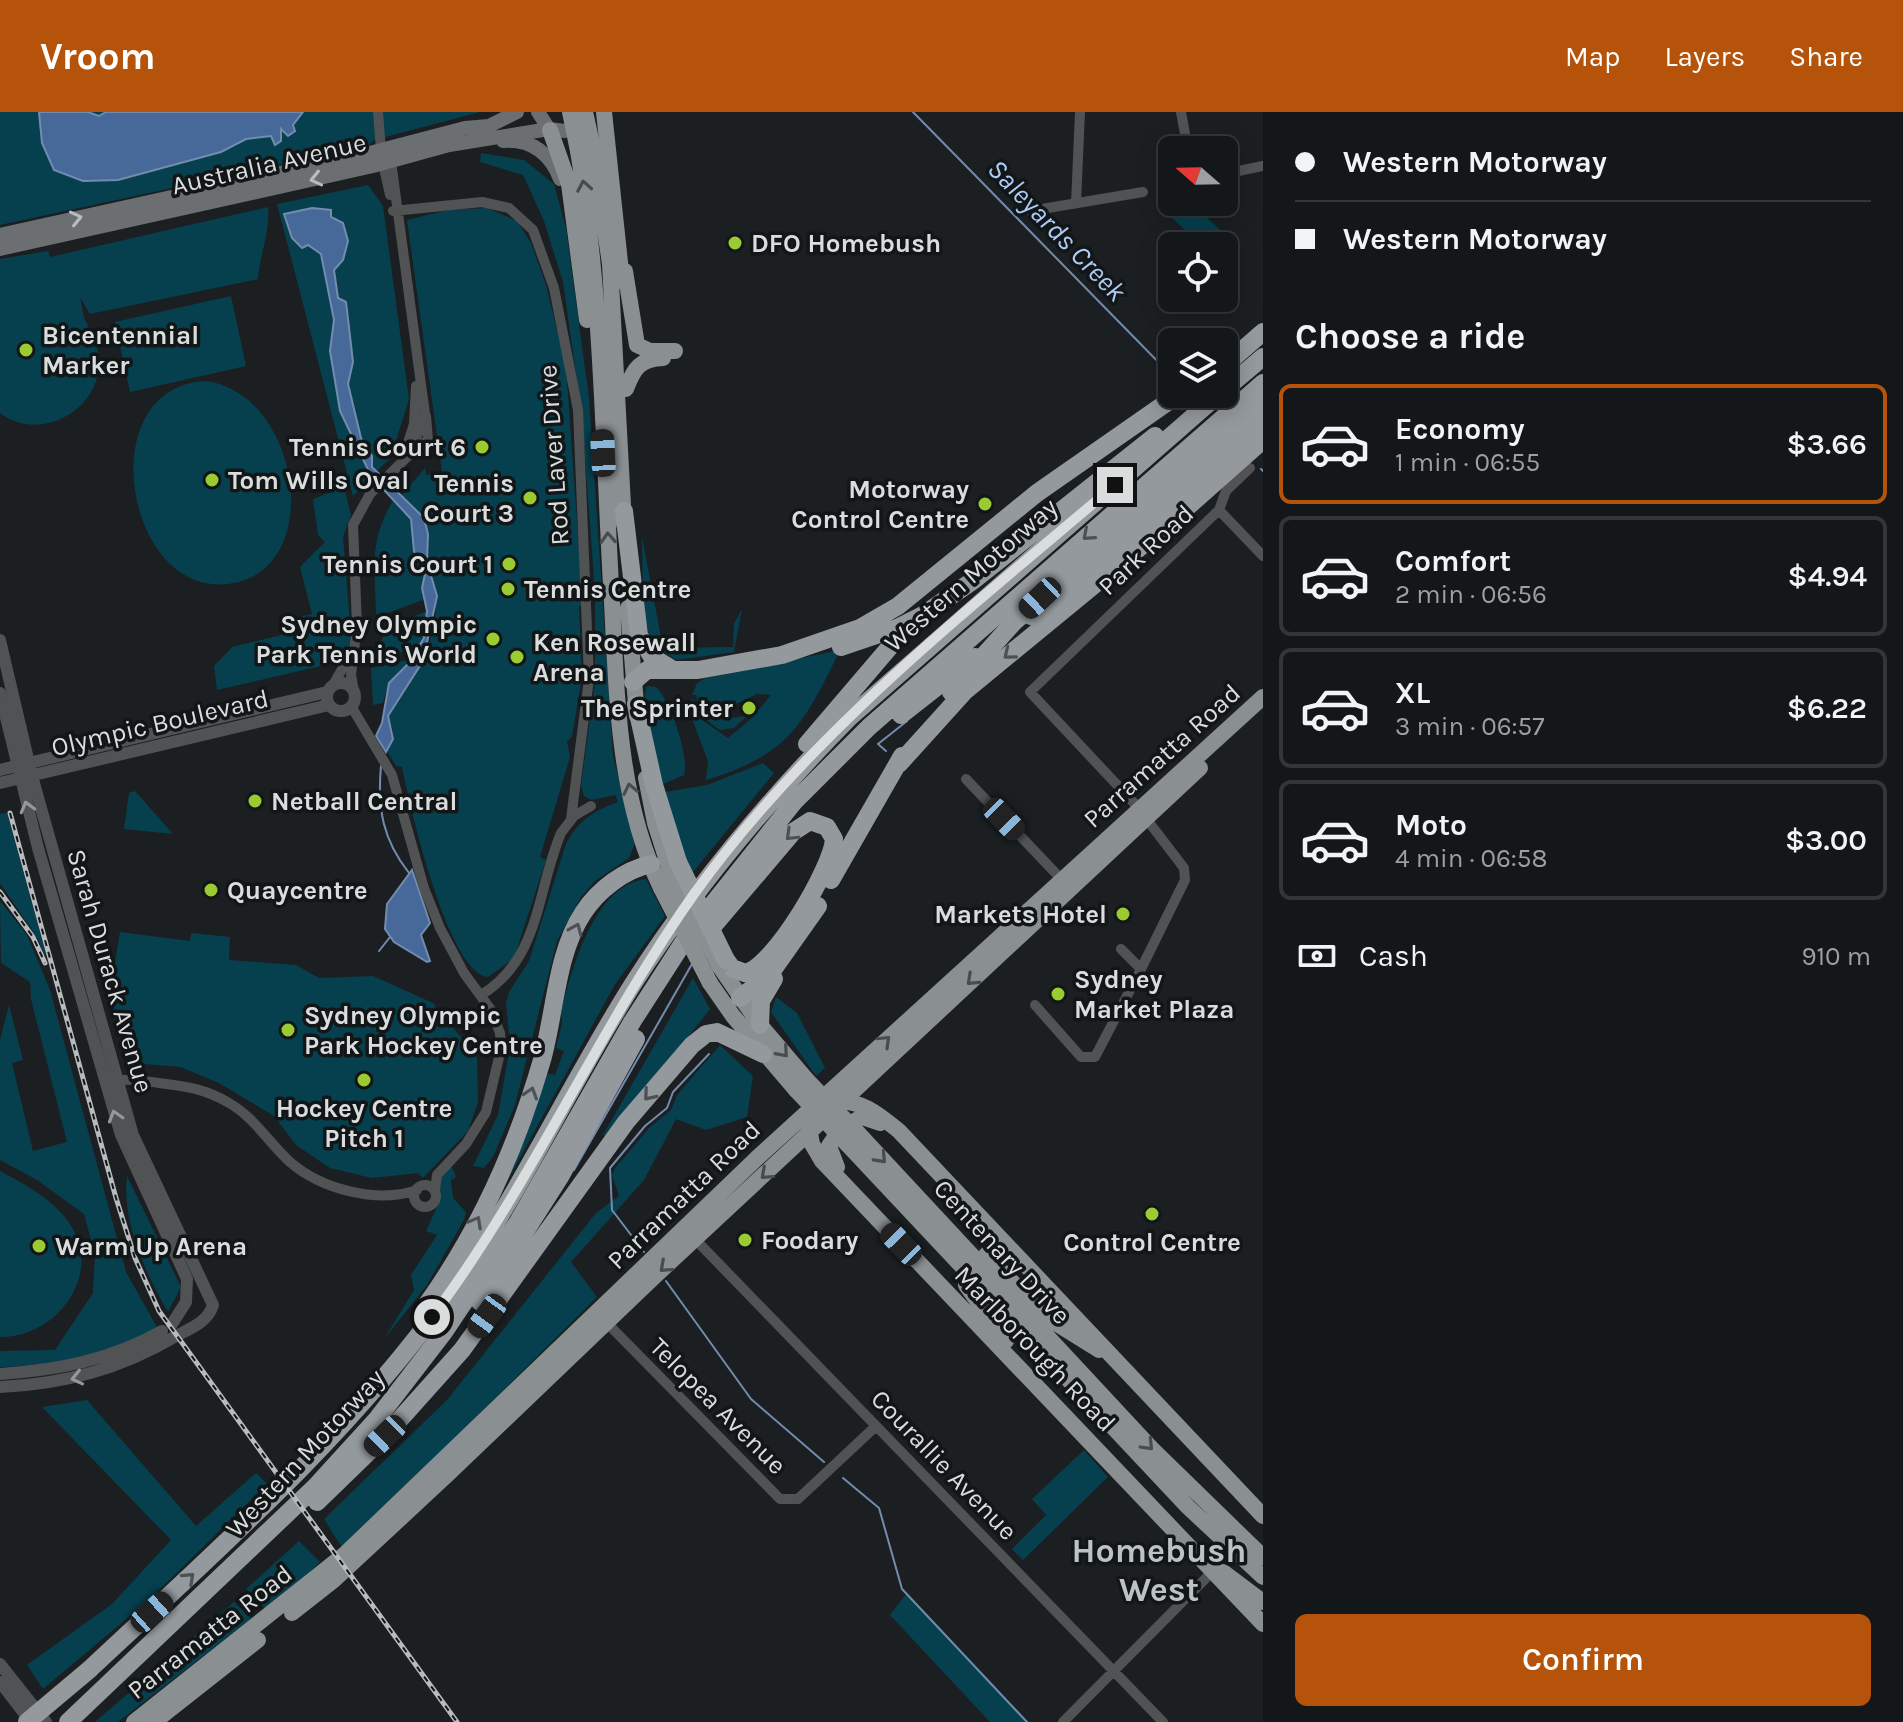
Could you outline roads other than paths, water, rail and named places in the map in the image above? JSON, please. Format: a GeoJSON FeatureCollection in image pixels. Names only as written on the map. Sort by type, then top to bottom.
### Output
{"type":"FeatureCollection","features":[{"type":"Feature","properties":{"kind":"highway"},"geometry":{"type":"LineString","coordinates":[[570,112],[585,149],[610,264],[624,511],[624,683]]}},
{"type":"Feature","properties":{"kind":"highway"},"geometry":{"type":"LineString","coordinates":[[322,1497],[428,1371],[493,1284],[560,1177],[657,1004],[709,929],[800,826],[814,821],[827,827],[834,839],[828,859],[802,909],[768,956],[745,973],[723,964],[675,868],[636,704],[624,683],[600,403],[597,294],[585,149],[596,114]]}},
{"type":"Feature","properties":{"kind":"highway"},"geometry":{"type":"LineString","coordinates":[[596,114],[637,345],[650,351],[674,354],[643,361],[636,366],[626,389]]}},
{"type":"Feature","properties":{"kind":"highway"},"geometry":{"type":"LineString","coordinates":[[555,130],[575,221],[592,380],[600,403]]}},
{"type":"Feature","properties":{"kind":"highway"},"geometry":{"type":"LineString","coordinates":[[621,254],[626,389],[622,472]]}},
{"type":"Feature","properties":{"kind":"highway"},"geometry":{"type":"LineString","coordinates":[[1238,353],[1262,333]]}},
{"type":"Feature","properties":{"kind":"highway","name":"Western Motorway"},"geometry":{"type":"LineString","coordinates":[[807,788],[850,759],[931,692],[1082,577],[1218,416],[1263,357]]}},
{"type":"Feature","properties":{"kind":"highway","name":"Western Motorway"},"geometry":{"type":"LineString","coordinates":[[29,1722],[214,1554],[359,1408],[448,1296],[527,1171],[640,974],[697,891],[767,806],[850,717],[1218,416],[1263,383]]}},
{"type":"Feature","properties":{"kind":"highway"},"geometry":{"type":"LineString","coordinates":[[850,638],[898,606],[1037,493],[1218,416],[1263,401]]}},
{"type":"Feature","properties":{"kind":"highway"},"geometry":{"type":"LineString","coordinates":[[624,683],[647,670],[708,668],[902,628],[1218,416]]}},
{"type":"Feature","properties":{"kind":"highway"},"geometry":{"type":"LineString","coordinates":[[721,999],[740,998],[770,974],[812,915],[899,764],[951,692],[1014,622],[1065,576],[1218,416]]}},
{"type":"Feature","properties":{"kind":"highway"},"geometry":{"type":"LineString","coordinates":[[899,764],[965,691],[1157,535],[1218,416]]}},
{"type":"Feature","properties":{"kind":"highway","name":"Western Motorway"},"geometry":{"type":"LineString","coordinates":[[68,1722],[315,1487],[377,1419],[418,1367],[518,1222],[632,1022],[682,944],[807,788],[869,727],[1218,416]]}},
{"type":"Feature","properties":{"kind":"highway","name":"Western Motorway"},"geometry":{"type":"LineString","coordinates":[[938,592],[1026,515],[1218,416],[1263,419]]}},
{"type":"Feature","properties":{"kind":"highway"},"geometry":{"type":"LineString","coordinates":[[624,511],[639,635],[652,657],[677,669]]}},
{"type":"Feature","properties":{"kind":"highway","name":"Western Motorway"},"geometry":{"type":"LineString","coordinates":[[767,806],[780,776],[902,628]]}},
{"type":"Feature","properties":{"kind":"highway","name":"Centenary Drive"},"geometry":{"type":"LineString","coordinates":[[624,683],[626,771],[651,864],[710,983],[721,999],[763,1054],[801,1085],[852,1139],[942,1247],[1188,1507],[1263,1577]]}},
{"type":"Feature","properties":{"kind":"highway","name":"Parramatta Road"},"geometry":{"type":"LineString","coordinates":[[154,1722],[334,1580],[690,1233],[813,1107],[1066,884],[1263,697]]}},
{"type":"Feature","properties":{"kind":"highway","name":"Parramatta Road"},"geometry":{"type":"LineString","coordinates":[[1142,814],[1263,710]]}},
{"type":"Feature","properties":{"kind":"highway"},"geometry":{"type":"LineString","coordinates":[[307,1461],[413,1324],[478,1219],[522,1122],[548,1039],[569,945],[582,914],[615,881],[634,869],[651,864],[675,868]]}},
{"type":"Feature","properties":{"kind":"highway","name":"Parramatta Road"},"geometry":{"type":"LineString","coordinates":[[690,1233],[796,1147],[1066,884]]}},
{"type":"Feature","properties":{"kind":"highway"},"geometry":{"type":"LineString","coordinates":[[760,1025],[763,997],[797,948],[812,915]]}},
{"type":"Feature","properties":{"kind":"highway","name":"Centenary Drive"},"geometry":{"type":"LineString","coordinates":[[723,964],[740,998],[801,1085]]}},
{"type":"Feature","properties":{"kind":"highway"},"geometry":{"type":"LineString","coordinates":[[140,1655],[194,1619],[385,1436],[462,1350],[626,1122],[692,1045],[706,1034],[717,1032],[763,1054]]}},
{"type":"Feature","properties":{"kind":"highway"},"geometry":{"type":"LineString","coordinates":[[875,1072],[870,1093],[878,1113]]}},
{"type":"Feature","properties":{"kind":"highway","name":"Marlborough Road"},"geometry":{"type":"LineString","coordinates":[[822,1161],[809,1134],[813,1107],[845,1101],[878,1113],[1263,1516]]}},
{"type":"Feature","properties":{"kind":"highway"},"geometry":{"type":"LineString","coordinates":[[864,1204],[830,1156],[833,1137],[841,1128],[862,1117],[881,1124],[911,1145]]}},
{"type":"Feature","properties":{"kind":"highway","name":"Centenary Drive"},"geometry":{"type":"LineString","coordinates":[[852,1139],[904,1183],[1152,1449],[1263,1557]]}},
{"type":"Feature","properties":{"kind":"highway","name":"Marlborough Road"},"geometry":{"type":"LineString","coordinates":[[796,1147],[822,1161],[1261,1622]]}},
{"type":"Feature","properties":{"kind":"highway"},"geometry":{"type":"LineString","coordinates":[[904,1183],[929,1199],[1046,1317],[1099,1350],[1153,1400]]}},
{"type":"Feature","properties":{"kind":"highway"},"geometry":{"type":"LineString","coordinates":[[942,1247],[939,1257],[966,1286],[1012,1348],[1020,1367]]}},
{"type":"Feature","properties":{"kind":"highway","name":"Parramatta Road"},"geometry":{"type":"LineString","coordinates":[[134,1722],[333,1565],[602,1318]]}},
{"type":"Feature","properties":{"kind":"highway"},"geometry":{"type":"LineString","coordinates":[[1162,1515],[1225,1574],[1263,1602]]}},
{"type":"Feature","properties":{"kind":"main road"},"geometry":{"type":"LineString","coordinates":[[465,128],[501,112]]}},
{"type":"Feature","properties":{"kind":"main road","name":"Australia Avenue"},"geometry":{"type":"LineString","coordinates":[[0,249],[385,158],[465,128],[489,126],[517,112]]}},
{"type":"Feature","properties":{"kind":"main road"},"geometry":{"type":"LineString","coordinates":[[538,112],[555,130]]}},
{"type":"Feature","properties":{"kind":"main road","name":"Australia Avenue"},"geometry":{"type":"LineString","coordinates":[[0,235],[512,132],[555,130]]}},
{"type":"Feature","properties":{"kind":"main road"},"geometry":{"type":"LineString","coordinates":[[434,149],[448,151],[513,140],[531,144],[548,156],[554,165],[575,221]]}},
{"type":"Feature","properties":{"kind":"street"},"geometry":{"type":"LineString","coordinates":[[378,112],[430,434],[425,443],[414,441]]}},
{"type":"Feature","properties":{"kind":"street"},"geometry":{"type":"LineString","coordinates":[[1076,203],[1080,112]]}},
{"type":"Feature","properties":{"kind":"street"},"geometry":{"type":"LineString","coordinates":[[1181,112],[1185,136]]}},
{"type":"Feature","properties":{"kind":"street"},"geometry":{"type":"LineString","coordinates":[[1238,171],[1263,166]]}},
{"type":"Feature","properties":{"kind":"street"},"geometry":{"type":"LineString","coordinates":[[1030,211],[1143,192]]}},
{"type":"Feature","properties":{"kind":"street","name":"Rod Laver Drive"},"geometry":{"type":"LineString","coordinates":[[396,210],[482,202],[509,208],[533,230],[554,288],[578,410],[588,665],[571,819],[559,838],[522,956],[505,977],[481,995]]}},
{"type":"Feature","properties":{"kind":"street"},"geometry":{"type":"LineString","coordinates":[[396,210],[415,381],[414,441],[370,494],[356,516],[351,533],[357,632],[351,675],[354,691],[351,706],[392,775],[424,888],[446,939],[496,1020],[501,1049],[486,1112],[455,1159],[437,1175],[436,1200],[429,1206],[420,1205],[415,1191]]}},
{"type":"Feature","properties":{"kind":"street","name":"Park Road"},"geometry":{"type":"LineString","coordinates":[[1142,814],[1030,692],[1219,510],[1226,491],[1218,416]]}},
{"type":"Feature","properties":{"kind":"street"},"geometry":{"type":"LineString","coordinates":[[1219,510],[1263,556]]}},
{"type":"Feature","properties":{"kind":"street"},"geometry":{"type":"LineString","coordinates":[[330,694],[347,663],[357,632]]}},
{"type":"Feature","properties":{"kind":"street","name":"Sarah Durack Avenue"},"geometry":{"type":"LineString","coordinates":[[0,640],[25,771]]}},
{"type":"Feature","properties":{"kind":"street"},"geometry":{"type":"LineString","coordinates":[[330,694],[345,683],[354,691]]}},
{"type":"Feature","properties":{"kind":"street","name":"Sarah Durack Avenue"},"geometry":{"type":"LineString","coordinates":[[0,693],[25,771],[132,1166],[187,1279],[187,1298],[171,1324],[114,1361]]}},
{"type":"Feature","properties":{"kind":"street"},"geometry":{"type":"LineString","coordinates":[[330,694],[341,711],[351,706]]}},
{"type":"Feature","properties":{"kind":"street","name":"Olympic Boulevard"},"geometry":{"type":"LineString","coordinates":[[0,783],[25,771],[305,704],[330,694]]}},
{"type":"Feature","properties":{"kind":"street","name":"Olympic Boulevard"},"geometry":{"type":"LineString","coordinates":[[0,770],[25,771]]}},
{"type":"Feature","properties":{"kind":"street"},"geometry":{"type":"LineString","coordinates":[[966,779],[1066,884]]}},
{"type":"Feature","properties":{"kind":"street"},"geometry":{"type":"LineString","coordinates":[[571,819],[591,806]]}},
{"type":"Feature","properties":{"kind":"street"},"geometry":{"type":"LineString","coordinates":[[1035,1005],[1081,1057],[1095,1057],[1141,969],[1185,874],[1142,814]]}},
{"type":"Feature","properties":{"kind":"street"},"geometry":{"type":"LineString","coordinates":[[1121,949],[1141,969]]}},
{"type":"Feature","properties":{"kind":"street"},"geometry":{"type":"LineString","coordinates":[[111,1083],[191,1086],[210,1093],[252,1121],[292,1163],[309,1176],[353,1191],[435,1190]]}},
{"type":"Feature","properties":{"kind":"street","name":"Sarah Durack Avenue"},"geometry":{"type":"LineString","coordinates":[[111,1083],[152,1181],[213,1301],[211,1312],[201,1322],[114,1361]]}},
{"type":"Feature","properties":{"kind":"street"},"geometry":{"type":"LineString","coordinates":[[415,1191],[440,1165],[455,1159]]}},
{"type":"Feature","properties":{"kind":"street","name":"Courallie Avenue"},"geometry":{"type":"LineString","coordinates":[[690,1233],[1163,1722]]}},
{"type":"Feature","properties":{"kind":"street","name":"Telopea Avenue"},"geometry":{"type":"LineString","coordinates":[[602,1318],[780,1499],[798,1499],[875,1427]]}},
{"type":"Feature","properties":{"kind":"street"},"geometry":{"type":"LineString","coordinates":[[0,1374],[49,1371],[114,1361]]}},
{"type":"Feature","properties":{"kind":"street"},"geometry":{"type":"LineString","coordinates":[[0,1387],[75,1379],[114,1361]]}},
{"type":"Feature","properties":{"kind":"street"},"geometry":{"type":"LineString","coordinates":[[1063,1722],[1212,1572]]}},
{"type":"Feature","properties":{"kind":"street"},"geometry":{"type":"LineString","coordinates":[[0,1664],[46,1722]]}},
{"type":"Feature","properties":{"kind":"street"},"geometry":{"type":"LineString","coordinates":[[0,1682],[29,1722]]}},
{"type":"Feature","properties":{"kind":"water"},"geometry":{"type":"Polygon","coordinates":[[[39,112],[88,112],[99,116],[106,112],[303,112],[293,125],[295,131],[288,136],[281,129],[281,141],[275,145],[271,136],[246,139],[221,152],[118,180],[83,181],[54,170],[42,143],[39,112]]]}},
{"type":"Feature","properties":{"kind":"water"},"geometry":{"type":"Polygon","coordinates":[[[312,208],[331,210],[331,217],[343,223],[348,241],[343,260],[334,270],[338,298],[346,302],[353,362],[348,384],[361,438],[372,456],[372,467],[424,518],[428,534],[427,562],[437,596],[423,661],[388,716],[393,739],[386,752],[376,736],[382,723],[389,683],[408,664],[424,638],[427,611],[422,588],[425,574],[414,551],[411,519],[371,476],[340,411],[330,351],[334,320],[321,254],[308,245],[302,248],[292,238],[284,214],[312,208]]]}},
{"type":"Feature","properties":{"kind":"water"},"geometry":{"type":"Polygon","coordinates":[[[412,870],[430,923],[421,935],[430,961],[427,962],[394,942],[385,929],[387,904],[412,870]]]}},
{"type":"Feature","properties":{"kind":"waterway","name":"Saleyards Creek"},"geometry":{"type":"LineString","coordinates":[[913,112],[1158,362]]}},
{"type":"Feature","properties":{"kind":"waterway"},"geometry":{"type":"LineString","coordinates":[[886,751],[878,744],[907,721]]}},
{"type":"Feature","properties":{"kind":"waterway"},"geometry":{"type":"LineString","coordinates":[[381,766],[380,796],[384,823],[393,848],[409,873]]}},
{"type":"Feature","properties":{"kind":"waterway"},"geometry":{"type":"LineString","coordinates":[[379,951],[390,937]]}},
{"type":"Feature","properties":{"kind":"waterway"},"geometry":{"type":"LineString","coordinates":[[574,1170],[692,964]]}},
{"type":"Feature","properties":{"kind":"waterway"},"geometry":{"type":"LineString","coordinates":[[644,1252],[612,1210],[610,1168],[645,1126],[667,1108],[673,1092],[709,1054]]}},
{"type":"Feature","properties":{"kind":"waterway"},"geometry":{"type":"LineString","coordinates":[[666,1281],[751,1399],[824,1462]]}},
{"type":"Feature","properties":{"kind":"waterway"},"geometry":{"type":"LineString","coordinates":[[843,1478],[879,1508],[902,1589],[1027,1722]]}},
{"type":"Feature","properties":{"kind":"railway"},"geometry":{"type":"LineString","coordinates":[[10,813],[116,1198],[135,1258],[159,1311],[457,1722]]}},
{"type":"Feature","properties":{"kind":"railway"},"geometry":{"type":"LineString","coordinates":[[0,892],[33,937],[45,963]]}},
{"type":"Feature","properties":{"kind":"place","name":"DFO Homebush"},"geometry":{"type":"Point","coordinates":[735,243]}},
{"type":"Feature","properties":{"kind":"place","name":"Bicentennial Marker"},"geometry":{"type":"Point","coordinates":[26,350]}},
{"type":"Feature","properties":{"kind":"place","name":"Tennis Court 6"},"geometry":{"type":"Point","coordinates":[482,447]}},
{"type":"Feature","properties":{"kind":"place","name":"Tom Wills Oval"},"geometry":{"type":"Point","coordinates":[212,480]}},
{"type":"Feature","properties":{"kind":"place","name":"Tennis Court 3"},"geometry":{"type":"Point","coordinates":[530,498]}},
{"type":"Feature","properties":{"kind":"place","name":"Motorway Control Centre"},"geometry":{"type":"Point","coordinates":[985,504]}},
{"type":"Feature","properties":{"kind":"place","name":"Tennis Court 1"},"geometry":{"type":"Point","coordinates":[509,564]}},
{"type":"Feature","properties":{"kind":"place","name":"Tennis Centre"},"geometry":{"type":"Point","coordinates":[508,589]}},
{"type":"Feature","properties":{"kind":"place","name":"Sydney Olympic Park Tennis World"},"geometry":{"type":"Point","coordinates":[493,639]}},
{"type":"Feature","properties":{"kind":"place","name":"Ken Rosewall Arena"},"geometry":{"type":"Point","coordinates":[517,657]}},
{"type":"Feature","properties":{"kind":"place","name":"The Sprinter"},"geometry":{"type":"Point","coordinates":[749,708]}},
{"type":"Feature","properties":{"kind":"place","name":"Netball Central"},"geometry":{"type":"Point","coordinates":[255,801]}},
{"type":"Feature","properties":{"kind":"place","name":"Quaycentre"},"geometry":{"type":"Point","coordinates":[211,890]}},
{"type":"Feature","properties":{"kind":"place","name":"Markets Hotel"},"geometry":{"type":"Point","coordinates":[1123,914]}},
{"type":"Feature","properties":{"kind":"place","name":"Sydney Market Plaza"},"geometry":{"type":"Point","coordinates":[1058,994]}},
{"type":"Feature","properties":{"kind":"place","name":"Sydney Olympic Park Hockey Centre"},"geometry":{"type":"Point","coordinates":[288,1030]}},
{"type":"Feature","properties":{"kind":"place","name":"Hockey Centre Pitch 1"},"geometry":{"type":"Point","coordinates":[364,1080]}},
{"type":"Feature","properties":{"kind":"place","name":"Control Centre"},"geometry":{"type":"Point","coordinates":[1152,1214]}},
{"type":"Feature","properties":{"kind":"place","name":"Foodary"},"geometry":{"type":"Point","coordinates":[745,1240]}},
{"type":"Feature","properties":{"kind":"place","name":"Warm Up Arena"},"geometry":{"type":"Point","coordinates":[39,1246]}},
{"type":"Feature","properties":{"kind":"district","name":"Homebush West"},"geometry":{"type":"Point","coordinates":[1159,1570]}}]}
